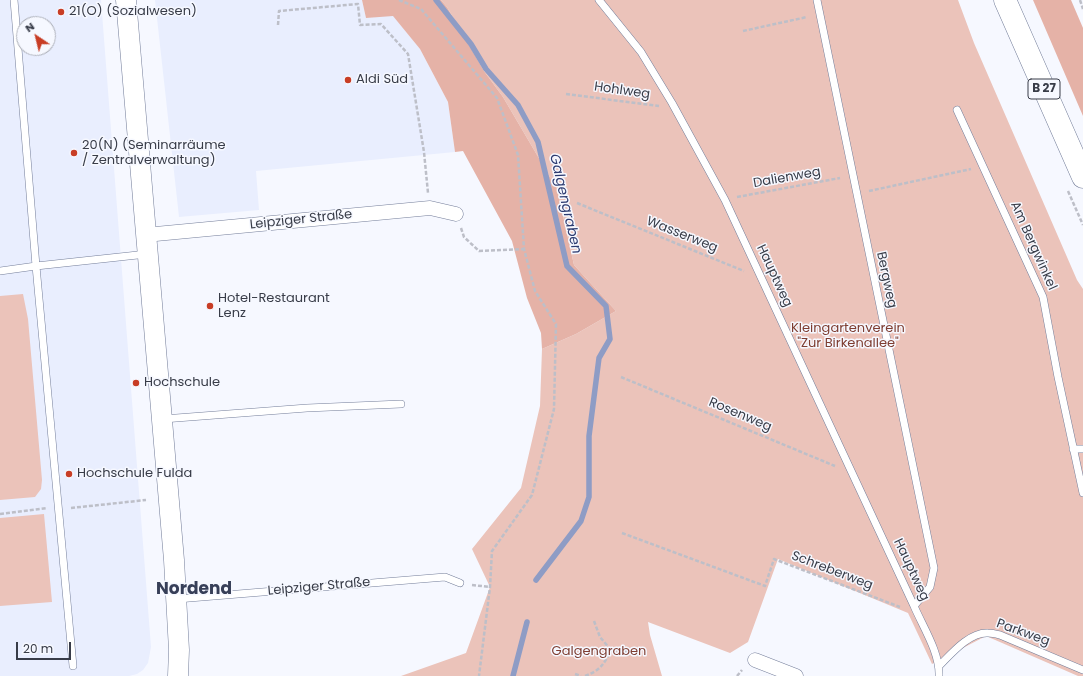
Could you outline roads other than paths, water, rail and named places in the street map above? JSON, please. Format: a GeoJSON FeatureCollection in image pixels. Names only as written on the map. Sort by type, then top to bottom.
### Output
{"type":"FeatureCollection","features":[{"type":"Feature","properties":{"kind":"highway","name":"B 27"},"geometry":{"type":"LineString","coordinates":[[1005,0],[1083,177]]}},
{"type":"Feature","properties":{"kind":"main road"},"geometry":{"type":"LineString","coordinates":[[126,0],[177,599],[179,650],[178,676]]}},
{"type":"Feature","properties":{"kind":"street","name":"Leipziger Straße"},"geometry":{"type":"LineString","coordinates":[[146,244],[430,208],[456,214]]}},
{"type":"Feature","properties":{"kind":"street"},"geometry":{"type":"LineString","coordinates":[[750,663],[796,676]]}},
{"type":"Feature","properties":{"kind":"lane"},"geometry":{"type":"LineString","coordinates":[[14,0],[36,266],[73,666]]}},
{"type":"Feature","properties":{"kind":"lane","name":"Hauptweg"},"geometry":{"type":"LineString","coordinates":[[599,0],[641,52],[675,108],[725,200],[918,614],[940,666]]}},
{"type":"Feature","properties":{"kind":"lane","name":"Bergweg"},"geometry":{"type":"LineString","coordinates":[[817,0],[934,568],[930,587],[914,606]]}},
{"type":"Feature","properties":{"kind":"lane","name":"Am Bergwinkel"},"geometry":{"type":"LineString","coordinates":[[957,110],[1043,297],[1058,377],[1083,493]]}},
{"type":"Feature","properties":{"kind":"lane"},"geometry":{"type":"LineString","coordinates":[[0,271],[36,266],[146,244]]}},
{"type":"Feature","properties":{"kind":"lane"},"geometry":{"type":"LineString","coordinates":[[161,419],[307,408],[401,404]]}},
{"type":"Feature","properties":{"kind":"lane"},"geometry":{"type":"LineString","coordinates":[[1073,449],[1083,449]]}},
{"type":"Feature","properties":{"kind":"lane","name":"Leipziger Straße"},"geometry":{"type":"LineString","coordinates":[[177,599],[445,577],[460,583]]}},
{"type":"Feature","properties":{"kind":"lane","name":"Parkweg"},"geometry":{"type":"LineString","coordinates":[[940,666],[955,648],[971,638],[986,633],[1000,635],[1083,670]]}},
{"type":"Feature","properties":{"kind":"lane"},"geometry":{"type":"LineString","coordinates":[[939,676],[940,666]]}},
{"type":"Feature","properties":{"kind":"waterway","name":"Galgengraben"},"geometry":{"type":"LineString","coordinates":[[436,0],[471,44],[486,69],[518,105],[538,142],[567,266],[606,306],[610,339],[599,358],[589,436],[589,497],[581,521],[536,580]]}},
{"type":"Feature","properties":{"kind":"waterway","name":"Galgengraben"},"geometry":{"type":"LineString","coordinates":[[513,676],[527,622]]}},
{"type":"Feature","properties":{"kind":"place","name":"21(O) (Sozialwesen)"},"geometry":{"type":"Point","coordinates":[61,12]}},
{"type":"Feature","properties":{"kind":"place","name":"Aldi Süd"},"geometry":{"type":"Point","coordinates":[348,80]}},
{"type":"Feature","properties":{"kind":"place","name":"20(N) (Seminarräume / Zentralverwaltung)"},"geometry":{"type":"Point","coordinates":[74,153]}},
{"type":"Feature","properties":{"kind":"place","name":"Hotel-Restaurant Lenz"},"geometry":{"type":"Point","coordinates":[210,306]}},
{"type":"Feature","properties":{"kind":"place","name":"Hochschule"},"geometry":{"type":"Point","coordinates":[136,383]}},
{"type":"Feature","properties":{"kind":"place","name":"Hochschule Fulda"},"geometry":{"type":"Point","coordinates":[69,474]}},
{"type":"Feature","properties":{"kind":"district","name":"Nordend"},"geometry":{"type":"Point","coordinates":[194,590]}},
{"type":"Feature","properties":{"kind":"park label","name":"Kleingartenverein \"Zur Birkenallee\""},"geometry":{"type":"Point","coordinates":[848,336]}}]}
